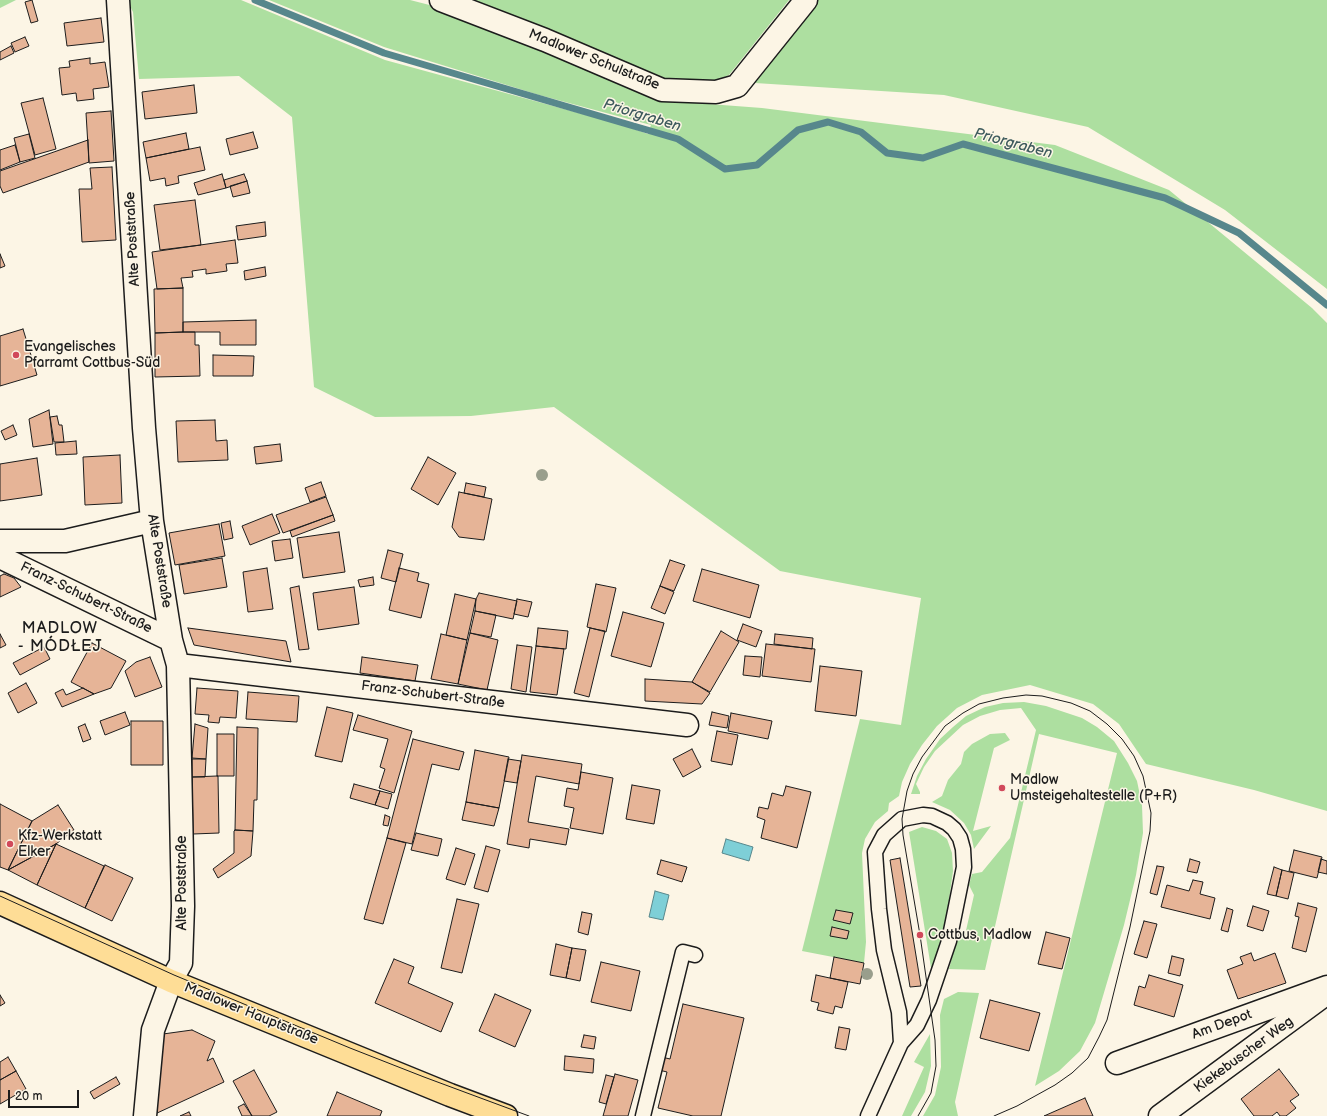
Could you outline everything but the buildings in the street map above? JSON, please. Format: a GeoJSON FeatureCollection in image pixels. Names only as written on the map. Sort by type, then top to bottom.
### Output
{"type":"FeatureCollection","features":[{"type":"Feature","properties":{"kind":"main road","name":"Madlower Hauptstraße"},"geometry":{"type":"LineString","coordinates":[[0,903],[171,981],[450,1095],[506,1116]]}},
{"type":"Feature","properties":{"kind":"street","name":"Alte Poststraße"},"geometry":{"type":"LineString","coordinates":[[118,0],[144,428],[152,521],[172,640],[178,666],[183,906],[181,963],[171,981],[153,1030],[145,1116]]}},
{"type":"Feature","properties":{"kind":"street","name":"Madlower Schulstraße"},"geometry":{"type":"LineString","coordinates":[[441,0],[545,40],[662,90],[716,92],[737,86],[806,0]]}},
{"type":"Feature","properties":{"kind":"street","name":"Franz-Schubert-Straße"},"geometry":{"type":"LineString","coordinates":[[0,541],[65,541],[152,521]]}},
{"type":"Feature","properties":{"kind":"street","name":"Franz-Schubert-Straße"},"geometry":{"type":"LineString","coordinates":[[0,557],[172,640]]}},
{"type":"Feature","properties":{"kind":"street","name":"Franz-Schubert-Straße"},"geometry":{"type":"LineString","coordinates":[[178,666],[687,725]]}},
{"type":"Feature","properties":{"kind":"street","name":"Am Depot"},"geometry":{"type":"LineString","coordinates":[[1117,1064],[1327,987]]}},
{"type":"Feature","properties":{"kind":"street","name":"Kiekebuscher Weg"},"geometry":{"type":"LineString","coordinates":[[1160,1116],[1327,993]]}},
{"type":"Feature","properties":{"kind":"lane"},"geometry":{"type":"LineString","coordinates":[[868,1116],[901,1043],[917,1025],[929,1000],[949,941],[964,867],[963,849],[960,838],[954,829],[947,823],[932,816],[923,815],[902,819],[884,835],[875,852],[879,909],[884,950],[899,1012],[901,1043]]}},
{"type":"Feature","properties":{"kind":"lane"},"geometry":{"type":"LineString","coordinates":[[643,1116],[683,952],[695,955]]}},
{"type":"Feature","properties":{"kind":"green space"},"geometry":{"type":"Polygon","coordinates":[[[0,0],[16,0],[0,8],[0,0]]]}},
{"type":"Feature","properties":{"kind":"green space"},"geometry":{"type":"Polygon","coordinates":[[[127,0],[241,0],[385,60],[619,124],[648,134],[651,125],[539,95],[384,47],[269,0],[410,0],[453,11],[550,45],[656,100],[762,108],[1055,145],[1169,190],[1312,308],[1327,323],[1327,811],[1254,790],[1146,764],[1119,724],[1093,704],[1030,685],[982,695],[957,708],[937,726],[922,745],[910,764],[902,782],[899,796],[889,803],[888,811],[875,822],[865,839],[862,853],[866,942],[864,963],[802,951],[860,719],[901,725],[921,598],[780,571],[554,407],[471,416],[375,417],[314,387],[292,117],[239,76],[139,79],[133,12],[127,0]]]}},
{"type":"Feature","properties":{"kind":"green space"},"geometry":{"type":"Polygon","coordinates":[[[466,0],[789,0],[729,75],[709,84],[665,81],[631,68],[519,17],[466,0]]]}},
{"type":"Feature","properties":{"kind":"green space"},"geometry":{"type":"Polygon","coordinates":[[[818,0],[1327,0],[1327,289],[1225,210],[1088,127],[944,95],[755,83],[818,0]]]}},
{"type":"Feature","properties":{"kind":"green space"},"geometry":{"type":"Polygon","coordinates":[[[1024,702],[1046,706],[1082,718],[1097,727],[1114,741],[1137,781],[1142,805],[1143,833],[1136,875],[1124,925],[1095,1023],[1080,1051],[1059,1071],[1035,1086],[1117,753],[1039,734],[985,970],[949,969],[956,942],[965,935],[974,895],[969,885],[972,874],[982,872],[1010,838],[1036,730],[1021,708],[1000,710],[980,716],[963,725],[935,751],[924,767],[916,784],[920,794],[911,794],[917,776],[926,759],[940,739],[966,716],[985,707],[1003,703],[1024,702]]]}},
{"type":"Feature","properties":{"kind":"green space"},"geometry":{"type":"Polygon","coordinates":[[[1005,733],[1010,740],[994,748],[973,831],[991,826],[974,849],[971,835],[964,823],[950,810],[932,802],[942,796],[948,780],[961,764],[964,752],[972,744],[990,734],[1005,733]]]}},
{"type":"Feature","properties":{"kind":"green space"},"geometry":{"type":"Polygon","coordinates":[[[922,827],[936,831],[947,839],[952,853],[953,871],[947,915],[932,974],[909,832],[922,827]]]}},
{"type":"Feature","properties":{"kind":"green space"},"geometry":{"type":"Polygon","coordinates":[[[958,992],[979,993],[955,1102],[958,1116],[923,1116],[935,1095],[941,1067],[940,1015],[944,999],[958,992]]]}},
{"type":"Feature","properties":{"kind":"green space"},"geometry":{"type":"Polygon","coordinates":[[[930,1034],[931,1066],[925,1092],[911,1116],[902,1116],[924,1067],[914,1062],[930,1034]]]}},
{"type":"Feature","properties":{"kind":"water"},"geometry":{"type":"Polygon","coordinates":[[[726,839],[753,847],[749,861],[722,853],[726,839]]]}},
{"type":"Feature","properties":{"kind":"water"},"geometry":{"type":"Polygon","coordinates":[[[655,891],[669,895],[663,920],[649,917],[655,891]]]}},
{"type":"Feature","properties":{"kind":"waterway","name":"Priorgraben"},"geometry":{"type":"LineString","coordinates":[[255,0],[384,53],[678,139],[725,169],[757,165],[798,130],[828,122],[861,132],[887,153],[923,158],[963,144],[1165,198],[1239,233],[1327,305]]}},
{"type":"Feature","properties":{"kind":"tram line"},"geometry":{"type":"LineString","coordinates":[[918,1116],[931,1093],[936,1066],[935,1040],[920,935],[903,835],[902,819],[907,791],[913,774],[922,757],[945,726],[963,713],[979,704],[1003,698],[1026,695],[1042,696],[1071,703],[1090,711],[1107,724],[1122,739],[1134,756],[1143,776],[1151,813],[1150,831],[1130,927],[1107,1020],[1088,1058],[1072,1073],[1055,1085],[1017,1106],[994,1116]]}},
{"type":"Feature","properties":{"kind":"tram line"},"geometry":{"type":"LineString","coordinates":[[0,896],[174,975],[350,1048],[529,1116]]}},
{"type":"Feature","properties":{"kind":"place","name":"Evangelisches Pfarramt Cottbus-Süd"},"geometry":{"type":"Point","coordinates":[16,355]}},
{"type":"Feature","properties":{"kind":"place","name":"Madlow Umsteigehaltestelle (P+R)"},"geometry":{"type":"Point","coordinates":[1002,788]}},
{"type":"Feature","properties":{"kind":"place","name":"Kfz-Werkstatt Elker"},"geometry":{"type":"Point","coordinates":[10,844]}},
{"type":"Feature","properties":{"kind":"place","name":"Cottbus, Madlow"},"geometry":{"type":"Point","coordinates":[920,935]}},
{"type":"Feature","properties":{"kind":"district","name":"MADLOW - MÓDŁEJ"},"geometry":{"type":"Point","coordinates":[60,638]}}]}
